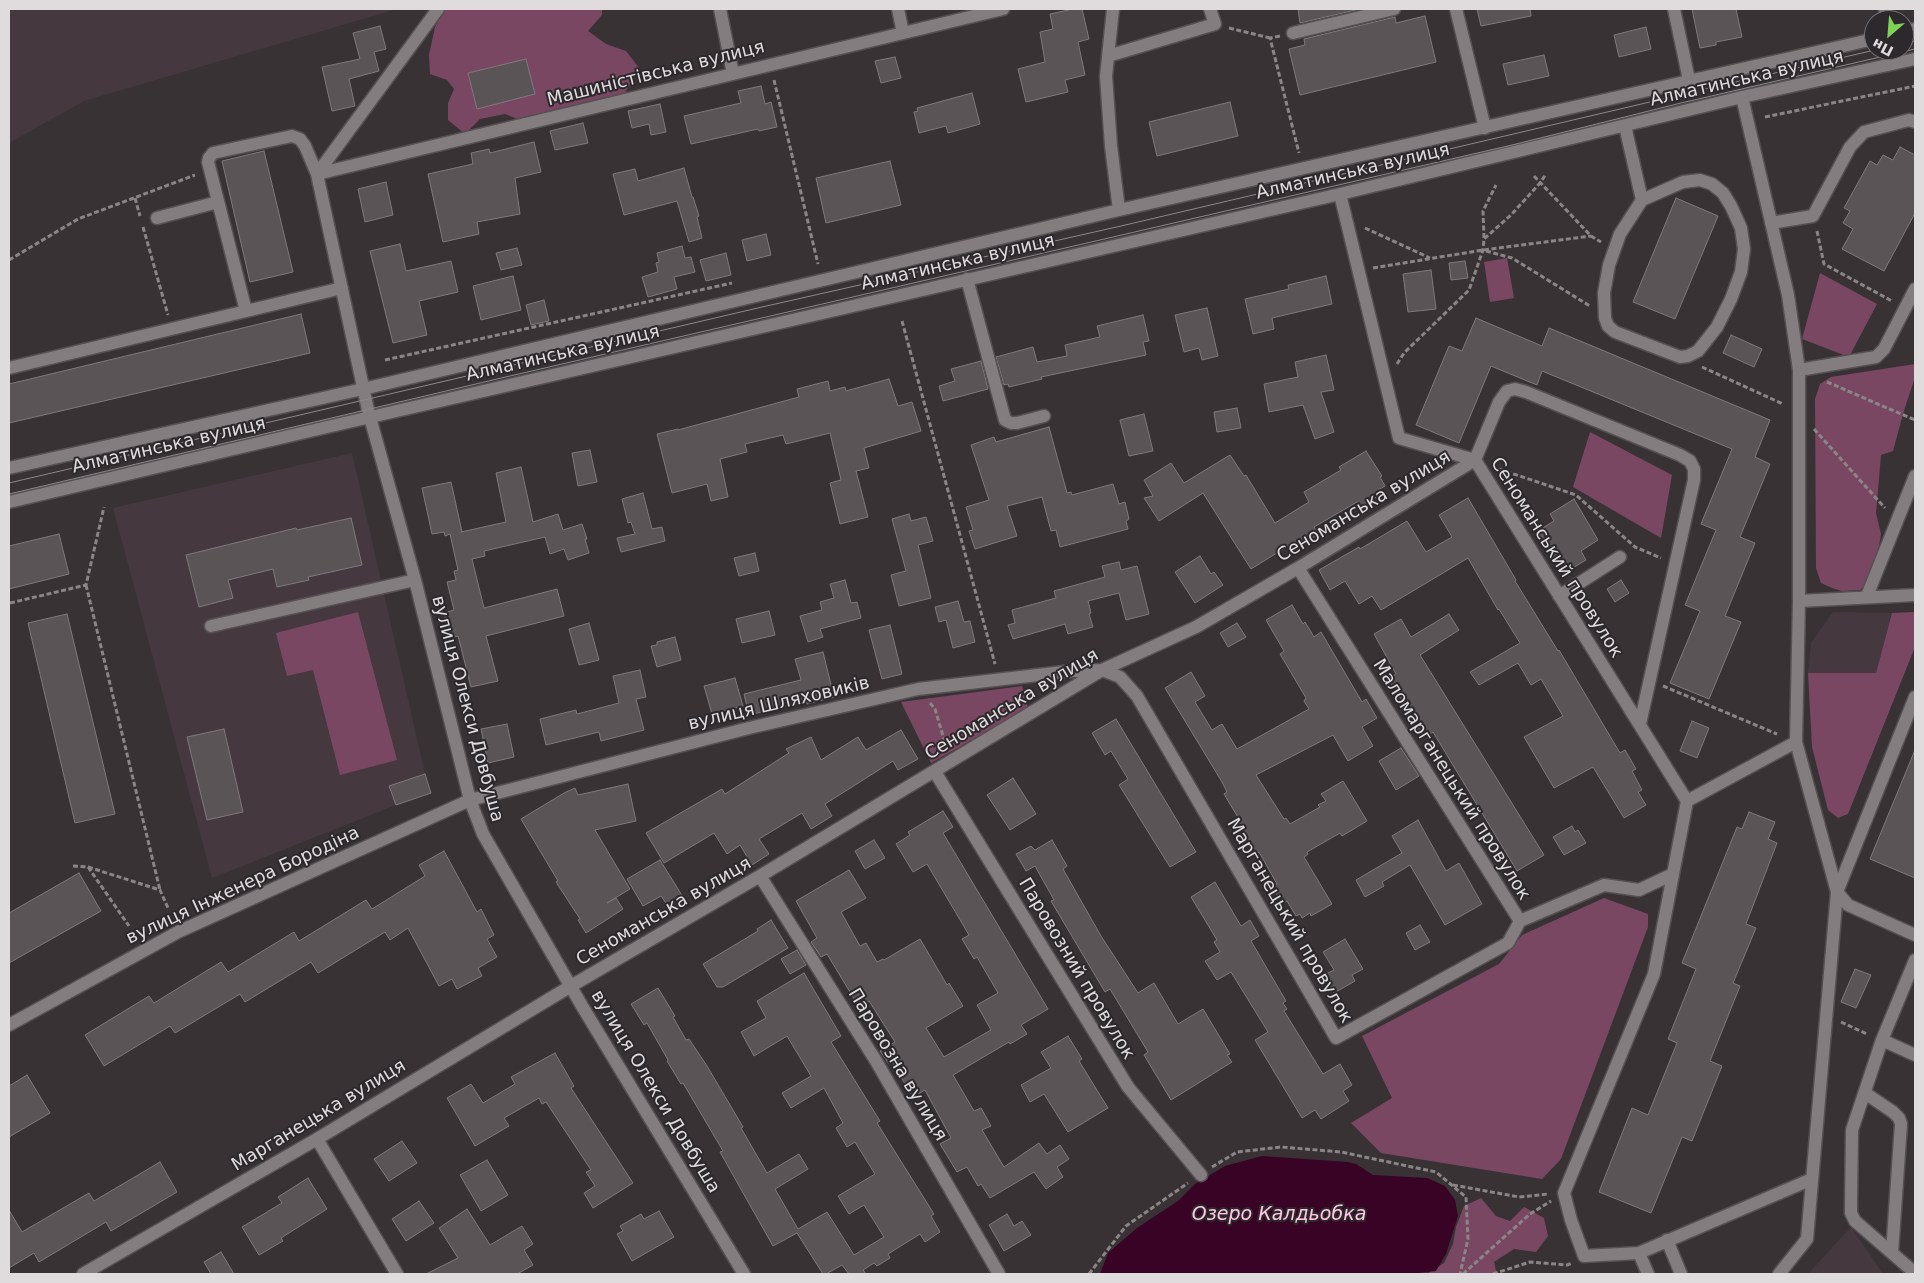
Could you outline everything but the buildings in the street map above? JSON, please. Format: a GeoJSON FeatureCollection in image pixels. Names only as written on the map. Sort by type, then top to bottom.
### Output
{"type":"FeatureCollection","features":[{"type":"Feature","properties":{"kind":"street"},"geometry":{"type":"LineString","coordinates":[[317,174],[438,9]]}},
{"type":"Feature","properties":{"kind":"street"},"geometry":{"type":"LineString","coordinates":[[720,9],[733,74]]}},
{"type":"Feature","properties":{"kind":"street"},"geometry":{"type":"LineString","coordinates":[[898,9],[903,33]]}},
{"type":"Feature","properties":{"kind":"street","name":"Машиністівська вулиця"},"geometry":{"type":"LineString","coordinates":[[317,174],[1003,9]]}},
{"type":"Feature","properties":{"kind":"street"},"geometry":{"type":"LineString","coordinates":[[1113,9],[1106,76],[1111,146],[1119,210]]}},
{"type":"Feature","properties":{"kind":"street"},"geometry":{"type":"LineString","coordinates":[[1108,56],[1215,24],[1210,9]]}},
{"type":"Feature","properties":{"kind":"street"},"geometry":{"type":"LineString","coordinates":[[1293,33],[1394,9]]}},
{"type":"Feature","properties":{"kind":"street"},"geometry":{"type":"LineString","coordinates":[[1456,9],[1485,128]]}},
{"type":"Feature","properties":{"kind":"street"},"geometry":{"type":"LineString","coordinates":[[1674,9],[1689,80]]}},
{"type":"Feature","properties":{"kind":"street","name":"Алматинська вулиця"},"geometry":{"type":"LineString","coordinates":[[9,468],[363,389],[1119,210],[1864,41]]}},
{"type":"Feature","properties":{"kind":"street","name":"Алматинська вулиця"},"geometry":{"type":"LineString","coordinates":[[9,502],[1915,59]]}},
{"type":"Feature","properties":{"kind":"street"},"geometry":{"type":"LineString","coordinates":[[1742,98],[1788,295],[1799,370],[1799,600],[1796,742],[1837,892],[1848,905],[1915,935]]}},
{"type":"Feature","properties":{"kind":"street"},"geometry":{"type":"LineString","coordinates":[[1771,223],[1813,216],[1850,148],[1864,132],[1909,120],[1915,122]]}},
{"type":"Feature","properties":{"kind":"street"},"geometry":{"type":"LineString","coordinates":[[1625,126],[1642,200]]}},
{"type":"Feature","properties":{"kind":"street","name":"вулиця Олекси Довбуша"},"geometry":{"type":"LineString","coordinates":[[210,170],[208,158],[213,153],[292,136],[300,139],[305,146],[317,174],[370,417],[470,800],[483,834],[571,986],[744,1274]]}},
{"type":"Feature","properties":{"kind":"street"},"geometry":{"type":"LineString","coordinates":[[210,170],[246,311]]}},
{"type":"Feature","properties":{"kind":"street"},"geometry":{"type":"LineString","coordinates":[[1700,180],[1712,184],[1723,193],[1741,228],[1744,248],[1741,272],[1732,299],[1717,326],[1698,351],[1688,356],[1680,357],[1615,332],[1608,326],[1605,318],[1604,292],[1609,265],[1620,234],[1642,200],[1683,182],[1700,180]]}},
{"type":"Feature","properties":{"kind":"street","name":"Сеноманський провулок"},"geometry":{"type":"LineString","coordinates":[[1340,194],[1399,438],[1475,460],[1687,801]]}},
{"type":"Feature","properties":{"kind":"street"},"geometry":{"type":"LineString","coordinates":[[157,218],[218,202]]}},
{"type":"Feature","properties":{"kind":"street"},"geometry":{"type":"LineString","coordinates":[[967,279],[1005,420],[1017,423],[1044,416]]}},
{"type":"Feature","properties":{"kind":"street"},"geometry":{"type":"LineString","coordinates":[[9,368],[342,288]]}},
{"type":"Feature","properties":{"kind":"street"},"geometry":{"type":"LineString","coordinates":[[1799,370],[1876,357],[1884,349],[1915,289]]}},
{"type":"Feature","properties":{"kind":"street"},"geometry":{"type":"LineString","coordinates":[[1475,460],[1499,402],[1507,391],[1515,388],[1680,455],[1690,461],[1694,469],[1694,480],[1640,724]]}},
{"type":"Feature","properties":{"kind":"street","name":"Сеноманська вулиця"},"geometry":{"type":"LineString","coordinates":[[571,986],[935,772],[1102,670],[1196,627],[1298,568],[1475,460]]}},
{"type":"Feature","properties":{"kind":"street"},"geometry":{"type":"LineString","coordinates":[[1867,596],[1915,476]]}},
{"type":"Feature","properties":{"kind":"street"},"geometry":{"type":"LineString","coordinates":[[1559,596],[1620,557]]}},
{"type":"Feature","properties":{"kind":"street","name":"Маломарганецький провулок"},"geometry":{"type":"LineString","coordinates":[[1298,568],[1520,921],[1604,885],[1639,890],[1673,874]]}},
{"type":"Feature","properties":{"kind":"street"},"geometry":{"type":"LineString","coordinates":[[211,626],[414,580]]}},
{"type":"Feature","properties":{"kind":"street"},"geometry":{"type":"LineString","coordinates":[[1799,600],[1915,594]]}},
{"type":"Feature","properties":{"kind":"street","name":"вулиця Шляховиків"},"geometry":{"type":"LineString","coordinates":[[470,800],[739,731],[918,689],[1072,671],[1102,670]]}},
{"type":"Feature","properties":{"kind":"street","name":"Марганецький провулок"},"geometry":{"type":"LineString","coordinates":[[1102,670],[1120,677],[1137,696],[1336,1038],[1508,943],[1520,921]]}},
{"type":"Feature","properties":{"kind":"street"},"geometry":{"type":"LineString","coordinates":[[1779,1274],[1807,1239],[1837,892],[1915,697]]}},
{"type":"Feature","properties":{"kind":"street"},"geometry":{"type":"LineString","coordinates":[[1796,742],[1687,801],[1654,974],[1564,1193],[1584,1256],[1639,1253],[1812,1179]]}},
{"type":"Feature","properties":{"kind":"street","name":"Паровозний провулок"},"geometry":{"type":"LineString","coordinates":[[935,772],[1128,1087],[1201,1174]]}},
{"type":"Feature","properties":{"kind":"street","name":"вулиця Інженера Бородіна"},"geometry":{"type":"LineString","coordinates":[[9,1025],[178,932],[470,800]]}},
{"type":"Feature","properties":{"kind":"street","name":"Паровозна вулиця"},"geometry":{"type":"LineString","coordinates":[[760,876],[876,1060],[999,1274]]}},
{"type":"Feature","properties":{"kind":"street"},"geometry":{"type":"LineString","coordinates":[[1915,960],[1882,1040],[1852,1130],[1851,1213],[1862,1228],[1915,1273]]}},
{"type":"Feature","properties":{"kind":"street","name":"Марганецька вулиця"},"geometry":{"type":"LineString","coordinates":[[83,1274],[316,1139],[571,986]]}},
{"type":"Feature","properties":{"kind":"street"},"geometry":{"type":"LineString","coordinates":[[1882,1040],[1915,1054]]}},
{"type":"Feature","properties":{"kind":"street"},"geometry":{"type":"LineString","coordinates":[[1865,1093],[1893,1112],[1899,1118],[1901,1124],[1892,1253]]}},
{"type":"Feature","properties":{"kind":"street"},"geometry":{"type":"LineString","coordinates":[[316,1139],[397,1274]]}},
{"type":"Feature","properties":{"kind":"street"},"geometry":{"type":"LineString","coordinates":[[1667,1240],[1681,1274]]}},
{"type":"Feature","properties":{"kind":"street"},"geometry":{"type":"LineString","coordinates":[[1639,1253],[1648,1274]]}},
{"type":"Feature","properties":{"kind":"path"},"geometry":{"type":"LineString","coordinates":[[1215,24],[1270,38],[1293,33]]}},
{"type":"Feature","properties":{"kind":"path"},"geometry":{"type":"LineString","coordinates":[[1270,38],[1300,155]]}},
{"type":"Feature","properties":{"kind":"path"},"geometry":{"type":"LineString","coordinates":[[771,65],[818,264]]}},
{"type":"Feature","properties":{"kind":"path"},"geometry":{"type":"LineString","coordinates":[[1765,117],[1915,86]]}},
{"type":"Feature","properties":{"kind":"path"},"geometry":{"type":"LineString","coordinates":[[9,260],[78,219],[210,170]]}},
{"type":"Feature","properties":{"kind":"path"},"geometry":{"type":"LineString","coordinates":[[1484,239],[1510,215],[1546,174]]}},
{"type":"Feature","properties":{"kind":"path"},"geometry":{"type":"LineString","coordinates":[[1534,176],[1591,236],[1614,250]]}},
{"type":"Feature","properties":{"kind":"path"},"geometry":{"type":"LineString","coordinates":[[1386,384],[1404,353],[1469,290],[1483,250],[1483,211],[1496,185]]}},
{"type":"Feature","properties":{"kind":"path"},"geometry":{"type":"LineString","coordinates":[[135,198],[140,216]]}},
{"type":"Feature","properties":{"kind":"path"},"geometry":{"type":"LineString","coordinates":[[1813,216],[1824,264],[1905,308]]}},
{"type":"Feature","properties":{"kind":"path"},"geometry":{"type":"LineString","coordinates":[[1346,219],[1430,259]]}},
{"type":"Feature","properties":{"kind":"path"},"geometry":{"type":"LineString","coordinates":[[143,226],[172,328]]}},
{"type":"Feature","properties":{"kind":"path"},"geometry":{"type":"LineString","coordinates":[[1358,270],[1483,250],[1591,236]]}},
{"type":"Feature","properties":{"kind":"path"},"geometry":{"type":"LineString","coordinates":[[1483,250],[1512,258],[1597,311],[1605,318]]}},
{"type":"Feature","properties":{"kind":"path"},"geometry":{"type":"LineString","coordinates":[[902,320],[999,679]]}},
{"type":"Feature","properties":{"kind":"path"},"geometry":{"type":"LineString","coordinates":[[1680,357],[1799,411],[1897,522]]}},
{"type":"Feature","properties":{"kind":"path"},"geometry":{"type":"LineString","coordinates":[[1826,381],[1915,420]]}},
{"type":"Feature","properties":{"kind":"path"},"geometry":{"type":"LineString","coordinates":[[1475,460],[1576,495],[1635,548],[1676,564]]}},
{"type":"Feature","properties":{"kind":"path"},"geometry":{"type":"LineString","coordinates":[[104,506],[86,585],[160,890],[168,908]]}},
{"type":"Feature","properties":{"kind":"path"},"geometry":{"type":"LineString","coordinates":[[10,603],[86,585]]}},
{"type":"Feature","properties":{"kind":"path"},"geometry":{"type":"LineString","coordinates":[[1650,681],[1796,742]]}},
{"type":"Feature","properties":{"kind":"path"},"geometry":{"type":"LineString","coordinates":[[918,689],[935,709],[945,740],[947,764]]}},
{"type":"Feature","properties":{"kind":"path"},"geometry":{"type":"LineString","coordinates":[[73,866],[88,867],[160,890]]}},
{"type":"Feature","properties":{"kind":"path"},"geometry":{"type":"LineString","coordinates":[[88,867],[129,926]]}},
{"type":"Feature","properties":{"kind":"path"},"geometry":{"type":"LineString","coordinates":[[1826,1016],[1882,1040]]}},
{"type":"Feature","properties":{"kind":"path"},"geometry":{"type":"LineString","coordinates":[[1089,1274],[1126,1226],[1201,1174],[1237,1152],[1281,1147],[1341,1152],[1436,1172],[1466,1197],[1468,1238],[1462,1274]]}},
{"type":"Feature","properties":{"kind":"path"},"geometry":{"type":"LineString","coordinates":[[1452,1185],[1520,1197],[1564,1193]]}},
{"type":"Feature","properties":{"kind":"path"},"geometry":{"type":"LineString","coordinates":[[1462,1274],[1530,1214],[1564,1193]]}},
{"type":"Feature","properties":{"kind":"path"},"geometry":{"type":"LineString","coordinates":[[1492,1274],[1530,1262],[1566,1265],[1584,1256]]}},
{"type":"Feature","properties":{"kind":"shaded area"},"geometry":{"type":"Polygon","coordinates":[[[9,9],[397,9],[84,101],[9,143],[9,9]]]}},
{"type":"Feature","properties":{"kind":"shaded area"},"geometry":{"type":"Polygon","coordinates":[[[444,9],[602,9],[602,15],[588,31],[606,44],[626,51],[640,69],[624,94],[517,119],[505,114],[480,119],[465,134],[448,120],[448,103],[454,89],[447,80],[430,74],[429,55],[435,27],[444,9]]]}},
{"type":"Feature","properties":{"kind":"shaded area"},"geometry":{"type":"Polygon","coordinates":[[[1507,258],[1514,298],[1490,302],[1484,262],[1507,258]]]}},
{"type":"Feature","properties":{"kind":"shaded area"},"geometry":{"type":"Polygon","coordinates":[[[1820,273],[1877,304],[1849,357],[1802,339],[1820,273]]]}},
{"type":"Feature","properties":{"kind":"shaded area"},"geometry":{"type":"Polygon","coordinates":[[[1915,364],[1915,377],[1893,451],[1881,455],[1876,513],[1881,534],[1876,565],[1868,583],[1860,590],[1842,591],[1832,588],[1821,583],[1816,568],[1815,399],[1820,384],[1831,377],[1915,364]]]}},
{"type":"Feature","properties":{"kind":"shaded area"},"geometry":{"type":"Polygon","coordinates":[[[1590,432],[1672,475],[1661,538],[1573,487],[1590,432]]]}},
{"type":"Feature","properties":{"kind":"shaded area"},"geometry":{"type":"Polygon","coordinates":[[[352,453],[425,774],[390,786],[396,805],[212,878],[113,508],[352,453]]]}},
{"type":"Feature","properties":{"kind":"shaded area"},"geometry":{"type":"Polygon","coordinates":[[[358,612],[397,760],[340,775],[313,670],[287,676],[276,633],[358,612]]]}},
{"type":"Feature","properties":{"kind":"shaded area"},"geometry":{"type":"Polygon","coordinates":[[[1833,612],[1892,613],[1876,673],[1808,673],[1811,643],[1833,612]]]}},
{"type":"Feature","properties":{"kind":"shaded area"},"geometry":{"type":"Polygon","coordinates":[[[1915,612],[1915,647],[1848,814],[1838,818],[1828,810],[1812,747],[1808,673],[1876,673],[1892,613],[1915,612]]]}},
{"type":"Feature","properties":{"kind":"shaded area"},"geometry":{"type":"Polygon","coordinates":[[[1022,686],[1028,708],[931,763],[901,702],[1022,686]]]}},
{"type":"Feature","properties":{"kind":"shaded area"},"geometry":{"type":"Polygon","coordinates":[[[1604,898],[1648,914],[1648,927],[1561,1159],[1542,1179],[1381,1153],[1351,1123],[1392,1098],[1362,1036],[1499,964],[1522,935],[1604,898]]]}},
{"type":"Feature","properties":{"kind":"shaded area"},"geometry":{"type":"Polygon","coordinates":[[[1481,1198],[1496,1216],[1510,1221],[1524,1207],[1544,1218],[1548,1236],[1536,1252],[1514,1249],[1494,1262],[1497,1274],[1427,1274],[1444,1263],[1453,1244],[1456,1227],[1464,1206],[1481,1198]]]}},
{"type":"Feature","properties":{"kind":"shaded area"},"geometry":{"type":"Polygon","coordinates":[[[1851,1227],[1883,1274],[1808,1274],[1851,1227]]]}},
{"type":"Feature","properties":{"kind":"water","name":"Озеро Калдьобка"},"geometry":{"type":"Polygon","coordinates":[[[1262,1156],[1348,1162],[1356,1164],[1373,1175],[1427,1178],[1445,1186],[1455,1200],[1458,1216],[1446,1254],[1436,1271],[1409,1274],[1100,1274],[1108,1253],[1137,1228],[1178,1201],[1195,1184],[1225,1166],[1262,1156]]]}},
{"type":"Feature","properties":{"kind":"tram line"},"geometry":{"type":"LineString","coordinates":[[9,494],[497,379],[1512,145],[1681,103],[1915,49]]}},
{"type":"Feature","properties":{"kind":"tram line"},"geometry":{"type":"LineString","coordinates":[[1701,90],[1864,53]]}},
{"type":"Feature","properties":{"kind":"tram line"},"geometry":{"type":"LineString","coordinates":[[9,483],[1684,94]]}}]}
